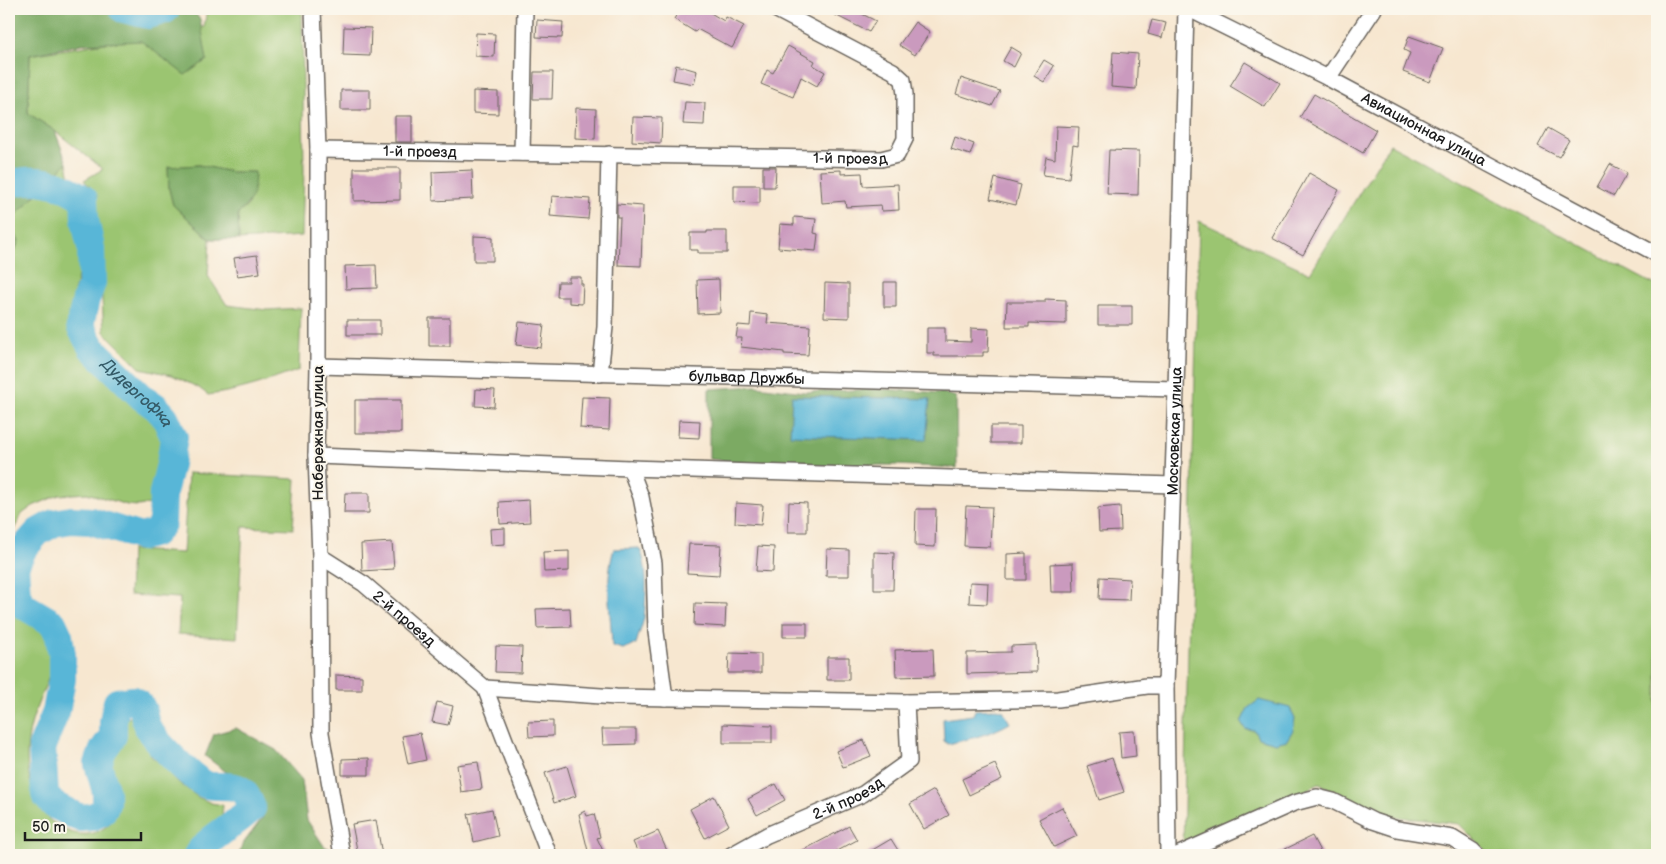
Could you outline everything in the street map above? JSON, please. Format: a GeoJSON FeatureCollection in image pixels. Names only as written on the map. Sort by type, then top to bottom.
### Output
{"type":"FeatureCollection","features":[{"type":"Feature","properties":{"kind":"street","name":"Набережная улица"},"geometry":{"type":"LineString","coordinates":[[313,9],[318,150],[316,456],[320,556],[321,733],[342,855]]}},
{"type":"Feature","properties":{"kind":"street"},"geometry":{"type":"LineString","coordinates":[[522,153],[525,9]]}},
{"type":"Feature","properties":{"kind":"street","name":"1-й проезд"},"geometry":{"type":"LineString","coordinates":[[318,150],[880,159],[897,155],[904,139],[905,94],[903,80],[893,71],[775,9]]}},
{"type":"Feature","properties":{"kind":"street","name":"Авиационная улица"},"geometry":{"type":"LineString","coordinates":[[1187,9],[1328,78],[1657,254]]}},
{"type":"Feature","properties":{"kind":"street","name":"Московская улица"},"geometry":{"type":"LineString","coordinates":[[1168,855],[1166,686],[1187,9]]}},
{"type":"Feature","properties":{"kind":"street"},"geometry":{"type":"LineString","coordinates":[[1328,78],[1374,9]]}},
{"type":"Feature","properties":{"kind":"street"},"geometry":{"type":"LineString","coordinates":[[600,374],[605,327],[609,154]]}},
{"type":"Feature","properties":{"kind":"street","name":"бульвар Дружбы"},"geometry":{"type":"LineString","coordinates":[[318,366],[1176,389]]}},
{"type":"Feature","properties":{"kind":"street"},"geometry":{"type":"LineString","coordinates":[[316,456],[1173,485]]}},
{"type":"Feature","properties":{"kind":"street"},"geometry":{"type":"LineString","coordinates":[[630,468],[641,497],[654,563],[656,632],[665,698]]}},
{"type":"Feature","properties":{"kind":"street","name":"2-й проезд"},"geometry":{"type":"LineString","coordinates":[[320,556],[364,584],[485,688],[549,855]]}},
{"type":"Feature","properties":{"kind":"street"},"geometry":{"type":"LineString","coordinates":[[485,688],[616,697],[906,702],[1058,699],[1147,686],[1166,686]]}},
{"type":"Feature","properties":{"kind":"street","name":"2-й проезд"},"geometry":{"type":"LineString","coordinates":[[730,855],[767,835],[863,794],[909,761],[906,702]]}},
{"type":"Feature","properties":{"kind":"street"},"geometry":{"type":"LineString","coordinates":[[1177,855],[1294,803],[1317,797],[1333,801],[1373,821],[1396,829],[1452,838],[1473,850],[1477,855]]}},
{"type":"Feature","properties":{"kind":"green space"},"geometry":{"type":"Polygon","coordinates":[[[9,9],[191,9],[200,19],[207,60],[185,75],[141,41],[82,44],[30,55],[28,113],[55,131],[67,163],[9,222],[9,9]]]}},
{"type":"Feature","properties":{"kind":"green space"},"geometry":{"type":"Polygon","coordinates":[[[207,9],[302,9],[304,171],[302,236],[239,240],[238,214],[248,205],[254,172],[231,172],[199,165],[168,167],[169,189],[173,205],[210,239],[208,276],[227,305],[267,310],[301,308],[299,370],[265,382],[208,395],[199,388],[172,375],[140,368],[104,332],[100,234],[96,212],[97,195],[84,180],[103,169],[55,131],[28,113],[30,55],[204,27],[207,9]]]}},
{"type":"Feature","properties":{"kind":"green space"},"geometry":{"type":"Polygon","coordinates":[[[1390,144],[1657,286],[1657,855],[1490,855],[1459,824],[1391,816],[1319,784],[1183,846],[1199,221],[1310,273],[1390,144]]]}},
{"type":"Feature","properties":{"kind":"green space"},"geometry":{"type":"Polygon","coordinates":[[[67,163],[75,202],[75,229],[83,264],[78,276],[69,314],[69,325],[74,336],[92,358],[112,376],[134,401],[158,421],[163,433],[162,451],[154,475],[150,504],[127,505],[87,493],[59,495],[33,506],[22,514],[9,539],[9,255],[15,251],[19,241],[9,229],[9,222],[67,163]]]}},
{"type":"Feature","properties":{"kind":"green space"},"geometry":{"type":"Polygon","coordinates":[[[199,165],[231,172],[255,172],[250,200],[238,214],[239,240],[210,239],[173,205],[169,189],[168,167],[199,165]]]}},
{"type":"Feature","properties":{"kind":"green space"},"geometry":{"type":"Polygon","coordinates":[[[9,229],[19,240],[15,251],[9,255],[9,229]]]}},
{"type":"Feature","properties":{"kind":"green space"},"geometry":{"type":"Polygon","coordinates":[[[757,386],[804,392],[880,389],[944,393],[956,397],[957,468],[896,465],[781,466],[709,459],[709,389],[757,386]]]}},
{"type":"Feature","properties":{"kind":"green space"},"geometry":{"type":"Polygon","coordinates":[[[188,473],[296,479],[293,529],[243,527],[237,638],[178,634],[180,598],[129,595],[131,550],[183,553],[188,473]]]}},
{"type":"Feature","properties":{"kind":"green space"},"geometry":{"type":"Polygon","coordinates":[[[9,597],[13,607],[19,614],[42,627],[48,635],[51,645],[52,656],[49,676],[34,715],[27,747],[32,789],[41,809],[55,824],[75,833],[95,833],[110,823],[115,814],[116,801],[110,763],[117,747],[119,725],[131,717],[144,738],[152,757],[164,766],[178,782],[198,797],[211,803],[223,805],[222,816],[197,840],[188,855],[9,855],[9,597]]]}},
{"type":"Feature","properties":{"kind":"green space"},"geometry":{"type":"Polygon","coordinates":[[[236,728],[276,750],[302,780],[307,820],[324,846],[342,855],[239,855],[242,845],[263,817],[258,801],[238,781],[205,756],[214,734],[236,728]]]}},
{"type":"Feature","properties":{"kind":"water"},"geometry":{"type":"Polygon","coordinates":[[[792,396],[930,399],[926,440],[790,435],[792,396]]]}},
{"type":"Feature","properties":{"kind":"water"},"geometry":{"type":"Polygon","coordinates":[[[639,548],[646,572],[644,618],[636,644],[623,649],[612,646],[609,573],[614,549],[639,548]]]}},
{"type":"Feature","properties":{"kind":"water"},"geometry":{"type":"Polygon","coordinates":[[[1259,700],[1290,708],[1295,719],[1293,730],[1287,740],[1276,743],[1258,738],[1254,730],[1245,729],[1241,722],[1248,708],[1259,700]]]}},
{"type":"Feature","properties":{"kind":"water"},"geometry":{"type":"Polygon","coordinates":[[[975,710],[1003,710],[1010,723],[972,738],[948,744],[944,741],[943,719],[973,715],[975,710]]]}},
{"type":"Feature","properties":{"kind":"building"},"geometry":{"type":"Polygon","coordinates":[[[680,9],[704,9],[724,21],[726,17],[744,26],[732,48],[697,29],[695,32],[674,19],[680,9]]]}},
{"type":"Feature","properties":{"kind":"building"},"geometry":{"type":"Polygon","coordinates":[[[823,9],[852,9],[876,21],[869,32],[823,9]]]}},
{"type":"Feature","properties":{"kind":"building"},"geometry":{"type":"Polygon","coordinates":[[[537,20],[563,22],[562,38],[536,37],[537,20]]]}},
{"type":"Feature","properties":{"kind":"building"},"geometry":{"type":"Polygon","coordinates":[[[1152,20],[1166,23],[1162,38],[1148,34],[1152,20]]]}},
{"type":"Feature","properties":{"kind":"building"},"geometry":{"type":"Polygon","coordinates":[[[915,22],[930,32],[915,55],[899,45],[915,22]]]}},
{"type":"Feature","properties":{"kind":"building"},"geometry":{"type":"Polygon","coordinates":[[[344,27],[371,28],[370,56],[343,55],[344,27]]]}},
{"type":"Feature","properties":{"kind":"building"},"geometry":{"type":"Polygon","coordinates":[[[476,33],[495,34],[494,57],[475,56],[476,33]]]}},
{"type":"Feature","properties":{"kind":"building"},"geometry":{"type":"Polygon","coordinates":[[[1409,36],[1443,48],[1430,82],[1403,72],[1410,53],[1404,50],[1409,36]]]}},
{"type":"Feature","properties":{"kind":"building"},"geometry":{"type":"Polygon","coordinates":[[[788,46],[815,61],[813,65],[825,72],[817,86],[801,77],[793,97],[761,84],[767,70],[773,73],[788,46]]]}},
{"type":"Feature","properties":{"kind":"building"},"geometry":{"type":"Polygon","coordinates":[[[1011,47],[1021,53],[1014,67],[1003,61],[1011,47]]]}},
{"type":"Feature","properties":{"kind":"building"},"geometry":{"type":"Polygon","coordinates":[[[1113,52],[1138,54],[1136,89],[1111,87],[1113,52]]]}},
{"type":"Feature","properties":{"kind":"building"},"geometry":{"type":"Polygon","coordinates":[[[1044,60],[1054,66],[1044,82],[1034,76],[1044,60]]]}},
{"type":"Feature","properties":{"kind":"building"},"geometry":{"type":"Polygon","coordinates":[[[1245,62],[1280,83],[1265,107],[1230,86],[1245,62]]]}},
{"type":"Feature","properties":{"kind":"building"},"geometry":{"type":"Polygon","coordinates":[[[676,65],[697,71],[694,84],[673,80],[676,65]]]}},
{"type":"Feature","properties":{"kind":"building"},"geometry":{"type":"Polygon","coordinates":[[[534,72],[553,72],[552,99],[533,99],[534,72]]]}},
{"type":"Feature","properties":{"kind":"building"},"geometry":{"type":"Polygon","coordinates":[[[961,78],[1000,91],[992,106],[956,94],[961,78]]]}},
{"type":"Feature","properties":{"kind":"building"},"geometry":{"type":"Polygon","coordinates":[[[341,90],[370,90],[370,110],[341,110],[341,90]]]}},
{"type":"Feature","properties":{"kind":"building"},"geometry":{"type":"Polygon","coordinates":[[[473,91],[498,92],[498,114],[473,113],[473,91]]]}},
{"type":"Feature","properties":{"kind":"building"},"geometry":{"type":"Polygon","coordinates":[[[1314,94],[1376,130],[1363,153],[1300,117],[1314,94]]]}},
{"type":"Feature","properties":{"kind":"building"},"geometry":{"type":"Polygon","coordinates":[[[685,102],[705,103],[704,125],[683,124],[685,102]]]}},
{"type":"Feature","properties":{"kind":"building"},"geometry":{"type":"Polygon","coordinates":[[[576,108],[596,109],[595,139],[575,138],[576,108]]]}},
{"type":"Feature","properties":{"kind":"building"},"geometry":{"type":"Polygon","coordinates":[[[395,116],[412,116],[412,142],[395,142],[395,116]]]}},
{"type":"Feature","properties":{"kind":"building"},"geometry":{"type":"Polygon","coordinates":[[[633,117],[662,118],[661,143],[632,141],[633,117]]]}},
{"type":"Feature","properties":{"kind":"building"},"geometry":{"type":"Polygon","coordinates":[[[1056,126],[1079,127],[1078,146],[1073,145],[1069,178],[1043,175],[1046,157],[1055,159],[1056,126]]]}},
{"type":"Feature","properties":{"kind":"building"},"geometry":{"type":"Polygon","coordinates":[[[1548,128],[1569,140],[1559,157],[1538,146],[1548,128]]]}},
{"type":"Feature","properties":{"kind":"building"},"geometry":{"type":"Polygon","coordinates":[[[955,137],[974,144],[970,155],[951,149],[955,137]]]}},
{"type":"Feature","properties":{"kind":"building"},"geometry":{"type":"Polygon","coordinates":[[[1109,150],[1139,151],[1138,195],[1107,194],[1109,150]]]}},
{"type":"Feature","properties":{"kind":"building"},"geometry":{"type":"Polygon","coordinates":[[[1610,164],[1627,173],[1614,196],[1597,187],[1610,164]]]}},
{"type":"Feature","properties":{"kind":"building"},"geometry":{"type":"Polygon","coordinates":[[[763,167],[776,167],[775,187],[763,187],[763,167]]]}},
{"type":"Feature","properties":{"kind":"building"},"geometry":{"type":"Polygon","coordinates":[[[354,168],[400,168],[400,200],[354,201],[354,168]]]}},
{"type":"Feature","properties":{"kind":"building"},"geometry":{"type":"Polygon","coordinates":[[[472,170],[473,199],[433,201],[432,172],[472,170]]]}},
{"type":"Feature","properties":{"kind":"building"},"geometry":{"type":"Polygon","coordinates":[[[841,170],[841,174],[862,173],[863,186],[898,184],[899,210],[882,211],[881,205],[846,207],[845,201],[822,203],[820,171],[841,170]]]}},
{"type":"Feature","properties":{"kind":"building"},"geometry":{"type":"Polygon","coordinates":[[[1309,173],[1339,190],[1303,255],[1272,238],[1309,173]]]}},
{"type":"Feature","properties":{"kind":"building"},"geometry":{"type":"Polygon","coordinates":[[[995,178],[1021,185],[1016,205],[990,199],[995,178]]]}},
{"type":"Feature","properties":{"kind":"building"},"geometry":{"type":"Polygon","coordinates":[[[734,185],[760,185],[760,203],[734,202],[734,185]]]}},
{"type":"Feature","properties":{"kind":"building"},"geometry":{"type":"Polygon","coordinates":[[[552,196],[590,199],[588,219],[550,216],[552,196]]]}},
{"type":"Feature","properties":{"kind":"building"},"geometry":{"type":"Polygon","coordinates":[[[617,204],[643,206],[641,266],[618,265],[620,217],[617,217],[617,204]]]}},
{"type":"Feature","properties":{"kind":"building"},"geometry":{"type":"Polygon","coordinates":[[[794,217],[816,219],[814,233],[818,234],[816,251],[778,248],[780,224],[794,225],[794,217]]]}},
{"type":"Feature","properties":{"kind":"building"},"geometry":{"type":"Polygon","coordinates":[[[707,231],[727,231],[727,253],[698,253],[698,250],[690,250],[690,233],[707,233],[707,231]]]}},
{"type":"Feature","properties":{"kind":"building"},"geometry":{"type":"Polygon","coordinates":[[[474,236],[493,237],[493,261],[474,261],[474,236]]]}},
{"type":"Feature","properties":{"kind":"building"},"geometry":{"type":"Polygon","coordinates":[[[257,255],[260,273],[237,276],[234,258],[257,255]]]}},
{"type":"Feature","properties":{"kind":"building"},"geometry":{"type":"Polygon","coordinates":[[[376,265],[377,288],[346,289],[345,266],[376,265]]]}},
{"type":"Feature","properties":{"kind":"building"},"geometry":{"type":"Polygon","coordinates":[[[569,277],[581,277],[581,284],[583,284],[582,304],[569,303],[569,297],[557,297],[558,282],[569,282],[569,277]]]}},
{"type":"Feature","properties":{"kind":"building"},"geometry":{"type":"Polygon","coordinates":[[[719,279],[720,313],[698,314],[697,280],[719,279]]]}},
{"type":"Feature","properties":{"kind":"building"},"geometry":{"type":"Polygon","coordinates":[[[884,282],[896,282],[896,307],[884,307],[884,282]]]}},
{"type":"Feature","properties":{"kind":"building"},"geometry":{"type":"Polygon","coordinates":[[[825,283],[849,284],[849,318],[824,317],[825,283]]]}},
{"type":"Feature","properties":{"kind":"building"},"geometry":{"type":"Polygon","coordinates":[[[1045,299],[1066,300],[1066,324],[1029,323],[1029,327],[1006,327],[1007,302],[1045,302],[1045,299]]]}},
{"type":"Feature","properties":{"kind":"building"},"geometry":{"type":"Polygon","coordinates":[[[1098,306],[1132,306],[1132,325],[1098,325],[1098,306]]]}},
{"type":"Feature","properties":{"kind":"building"},"geometry":{"type":"Polygon","coordinates":[[[751,313],[768,315],[767,323],[810,326],[808,355],[784,354],[784,352],[741,347],[742,338],[736,338],[738,325],[750,326],[751,313]]]}},
{"type":"Feature","properties":{"kind":"building"},"geometry":{"type":"Polygon","coordinates":[[[429,318],[450,318],[450,346],[429,346],[429,318]]]}},
{"type":"Feature","properties":{"kind":"building"},"geometry":{"type":"Polygon","coordinates":[[[347,320],[380,320],[380,335],[347,335],[347,320]]]}},
{"type":"Feature","properties":{"kind":"building"},"geometry":{"type":"Polygon","coordinates":[[[519,322],[544,325],[541,348],[516,345],[519,322]]]}},
{"type":"Feature","properties":{"kind":"building"},"geometry":{"type":"Polygon","coordinates":[[[927,328],[945,328],[945,341],[971,342],[971,328],[989,329],[988,352],[983,352],[983,356],[934,356],[934,353],[927,353],[927,328]]]}},
{"type":"Feature","properties":{"kind":"building"},"geometry":{"type":"Polygon","coordinates":[[[476,389],[495,390],[494,407],[475,406],[476,389]]]}},
{"type":"Feature","properties":{"kind":"building"},"geometry":{"type":"Polygon","coordinates":[[[582,397],[610,398],[609,430],[580,428],[582,397]]]}},
{"type":"Feature","properties":{"kind":"building"},"geometry":{"type":"Polygon","coordinates":[[[355,400],[401,400],[401,433],[355,433],[355,400]]]}},
{"type":"Feature","properties":{"kind":"building"},"geometry":{"type":"Polygon","coordinates":[[[679,420],[700,421],[699,438],[678,437],[679,420]]]}},
{"type":"Feature","properties":{"kind":"building"},"geometry":{"type":"Polygon","coordinates":[[[991,426],[1021,426],[1021,443],[991,443],[991,426]]]}},
{"type":"Feature","properties":{"kind":"building"},"geometry":{"type":"Polygon","coordinates":[[[345,493],[369,493],[369,513],[344,513],[345,493]]]}},
{"type":"Feature","properties":{"kind":"building"},"geometry":{"type":"Polygon","coordinates":[[[529,500],[530,522],[500,524],[499,502],[529,500]]]}},
{"type":"Feature","properties":{"kind":"building"},"geometry":{"type":"Polygon","coordinates":[[[789,502],[807,503],[807,532],[788,532],[789,502]]]}},
{"type":"Feature","properties":{"kind":"building"},"geometry":{"type":"Polygon","coordinates":[[[736,503],[763,505],[761,525],[735,523],[736,503]]]}},
{"type":"Feature","properties":{"kind":"building"},"geometry":{"type":"Polygon","coordinates":[[[966,506],[992,507],[990,547],[964,546],[966,506]]]}},
{"type":"Feature","properties":{"kind":"building"},"geometry":{"type":"Polygon","coordinates":[[[1120,506],[1121,531],[1099,532],[1098,508],[1120,506]]]}},
{"type":"Feature","properties":{"kind":"building"},"geometry":{"type":"Polygon","coordinates":[[[916,509],[936,509],[935,547],[915,546],[916,509]]]}},
{"type":"Feature","properties":{"kind":"building"},"geometry":{"type":"Polygon","coordinates":[[[505,528],[505,544],[491,545],[490,529],[505,528]]]}},
{"type":"Feature","properties":{"kind":"building"},"geometry":{"type":"Polygon","coordinates":[[[392,542],[394,569],[362,571],[361,544],[392,542]]]}},
{"type":"Feature","properties":{"kind":"building"},"geometry":{"type":"Polygon","coordinates":[[[689,544],[721,545],[719,575],[687,573],[689,544]]]}},
{"type":"Feature","properties":{"kind":"building"},"geometry":{"type":"Polygon","coordinates":[[[758,546],[774,547],[773,572],[756,571],[758,546]]]}},
{"type":"Feature","properties":{"kind":"building"},"geometry":{"type":"Polygon","coordinates":[[[827,549],[849,550],[849,576],[826,576],[827,549]]]}},
{"type":"Feature","properties":{"kind":"building"},"geometry":{"type":"Polygon","coordinates":[[[569,551],[569,571],[544,572],[543,552],[569,551]]]}},
{"type":"Feature","properties":{"kind":"building"},"geometry":{"type":"Polygon","coordinates":[[[874,552],[894,553],[893,590],[874,590],[874,552]]]}},
{"type":"Feature","properties":{"kind":"building"},"geometry":{"type":"Polygon","coordinates":[[[1026,553],[1026,580],[1007,580],[1007,554],[1026,553]]]}},
{"type":"Feature","properties":{"kind":"building"},"geometry":{"type":"Polygon","coordinates":[[[1073,563],[1074,592],[1051,592],[1050,564],[1073,563]]]}},
{"type":"Feature","properties":{"kind":"building"},"geometry":{"type":"Polygon","coordinates":[[[1100,577],[1130,579],[1129,600],[1099,599],[1100,577]]]}},
{"type":"Feature","properties":{"kind":"building"},"geometry":{"type":"Polygon","coordinates":[[[970,582],[988,583],[987,604],[969,603],[970,582]]]}},
{"type":"Feature","properties":{"kind":"building"},"geometry":{"type":"Polygon","coordinates":[[[695,603],[726,604],[725,627],[694,625],[695,603]]]}},
{"type":"Feature","properties":{"kind":"building"},"geometry":{"type":"Polygon","coordinates":[[[570,608],[571,627],[537,628],[536,609],[570,608]]]}},
{"type":"Feature","properties":{"kind":"building"},"geometry":{"type":"Polygon","coordinates":[[[783,623],[807,623],[807,637],[783,637],[783,623]]]}},
{"type":"Feature","properties":{"kind":"building"},"geometry":{"type":"Polygon","coordinates":[[[1036,645],[1037,672],[967,674],[967,653],[1011,652],[1011,646],[1036,645]]]}},
{"type":"Feature","properties":{"kind":"building"},"geometry":{"type":"Polygon","coordinates":[[[496,646],[522,647],[521,673],[495,672],[496,646]]]}},
{"type":"Feature","properties":{"kind":"building"},"geometry":{"type":"Polygon","coordinates":[[[933,649],[934,676],[896,677],[895,650],[933,649]]]}},
{"type":"Feature","properties":{"kind":"building"},"geometry":{"type":"Polygon","coordinates":[[[729,653],[761,654],[761,673],[728,673],[729,653]]]}},
{"type":"Feature","properties":{"kind":"building"},"geometry":{"type":"Polygon","coordinates":[[[827,657],[849,657],[849,680],[827,680],[827,657]]]}},
{"type":"Feature","properties":{"kind":"building"},"geometry":{"type":"Polygon","coordinates":[[[336,675],[362,676],[362,690],[336,690],[336,675]]]}},
{"type":"Feature","properties":{"kind":"building"},"geometry":{"type":"Polygon","coordinates":[[[437,702],[453,706],[448,725],[432,722],[437,702]]]}},
{"type":"Feature","properties":{"kind":"building"},"geometry":{"type":"Polygon","coordinates":[[[553,721],[553,736],[529,737],[528,722],[553,721]]]}},
{"type":"Feature","properties":{"kind":"building"},"geometry":{"type":"Polygon","coordinates":[[[723,724],[772,726],[772,743],[723,743],[723,724]]]}},
{"type":"Feature","properties":{"kind":"building"},"geometry":{"type":"Polygon","coordinates":[[[602,729],[636,729],[636,744],[603,745],[602,729]]]}},
{"type":"Feature","properties":{"kind":"building"},"geometry":{"type":"Polygon","coordinates":[[[1134,731],[1136,756],[1121,758],[1119,732],[1134,731]]]}},
{"type":"Feature","properties":{"kind":"building"},"geometry":{"type":"Polygon","coordinates":[[[420,733],[426,760],[408,764],[402,736],[420,733]]]}},
{"type":"Feature","properties":{"kind":"building"},"geometry":{"type":"Polygon","coordinates":[[[864,740],[871,756],[843,767],[836,751],[864,740]]]}},
{"type":"Feature","properties":{"kind":"building"},"geometry":{"type":"Polygon","coordinates":[[[369,758],[369,775],[342,775],[342,759],[369,758]]]}},
{"type":"Feature","properties":{"kind":"building"},"geometry":{"type":"Polygon","coordinates":[[[1112,758],[1124,792],[1099,800],[1087,766],[1112,758]]]}},
{"type":"Feature","properties":{"kind":"building"},"geometry":{"type":"Polygon","coordinates":[[[478,762],[482,789],[461,792],[457,765],[478,762]]]}},
{"type":"Feature","properties":{"kind":"building"},"geometry":{"type":"Polygon","coordinates":[[[995,764],[1002,779],[969,795],[962,779],[995,764]]]}},
{"type":"Feature","properties":{"kind":"building"},"geometry":{"type":"Polygon","coordinates":[[[567,766],[576,796],[554,803],[545,773],[567,766]]]}},
{"type":"Feature","properties":{"kind":"building"},"geometry":{"type":"Polygon","coordinates":[[[776,784],[785,800],[757,815],[748,799],[776,784]]]}},
{"type":"Feature","properties":{"kind":"building"},"geometry":{"type":"Polygon","coordinates":[[[934,790],[949,815],[924,829],[910,804],[934,790]]]}},
{"type":"Feature","properties":{"kind":"building"},"geometry":{"type":"Polygon","coordinates":[[[714,796],[729,825],[705,838],[690,809],[714,796]]]}},
{"type":"Feature","properties":{"kind":"building"},"geometry":{"type":"Polygon","coordinates":[[[1062,807],[1077,836],[1054,847],[1039,819],[1062,807]]]}},
{"type":"Feature","properties":{"kind":"building"},"geometry":{"type":"Polygon","coordinates":[[[492,809],[498,836],[474,842],[468,814],[492,809]]]}},
{"type":"Feature","properties":{"kind":"building"},"geometry":{"type":"Polygon","coordinates":[[[585,811],[587,816],[594,814],[600,837],[597,838],[605,855],[589,855],[579,814],[585,811]]]}},
{"type":"Feature","properties":{"kind":"building"},"geometry":{"type":"Polygon","coordinates":[[[376,820],[382,855],[358,855],[352,824],[376,820]]]}},
{"type":"Feature","properties":{"kind":"building"},"geometry":{"type":"Polygon","coordinates":[[[849,826],[857,840],[829,855],[794,855],[849,826]]]}},
{"type":"Feature","properties":{"kind":"building"},"geometry":{"type":"Polygon","coordinates":[[[658,831],[669,855],[639,855],[633,842],[658,831]]]}},
{"type":"Feature","properties":{"kind":"building"},"geometry":{"type":"Polygon","coordinates":[[[1312,836],[1322,855],[1273,855],[1312,836]]]}},
{"type":"Feature","properties":{"kind":"building"},"geometry":{"type":"Polygon","coordinates":[[[891,839],[901,855],[864,855],[891,839]]]}},
{"type":"Feature","properties":{"kind":"waterway","name":"Дудергофка"},"geometry":{"type":"LineString","coordinates":[[123,9],[148,15],[166,9]]}},
{"type":"Feature","properties":{"kind":"waterway","name":"Дудергофка"},"geometry":{"type":"LineString","coordinates":[[9,184],[29,181],[48,182],[76,193],[84,199],[85,220],[91,248],[92,283],[80,326],[92,348],[165,417],[174,437],[163,493],[162,524],[155,533],[141,537],[91,521],[71,520],[54,523],[38,532],[24,548],[15,566],[17,596],[24,606],[53,623],[59,636],[62,655],[62,679],[56,712],[42,746],[45,795],[54,805],[80,818],[92,817],[102,812],[106,804],[106,792],[98,764],[103,750],[113,736],[113,721],[117,702],[134,700],[143,710],[145,722],[151,733],[184,768],[207,785],[240,789],[244,792],[252,808],[216,836],[197,855]]}}]}
